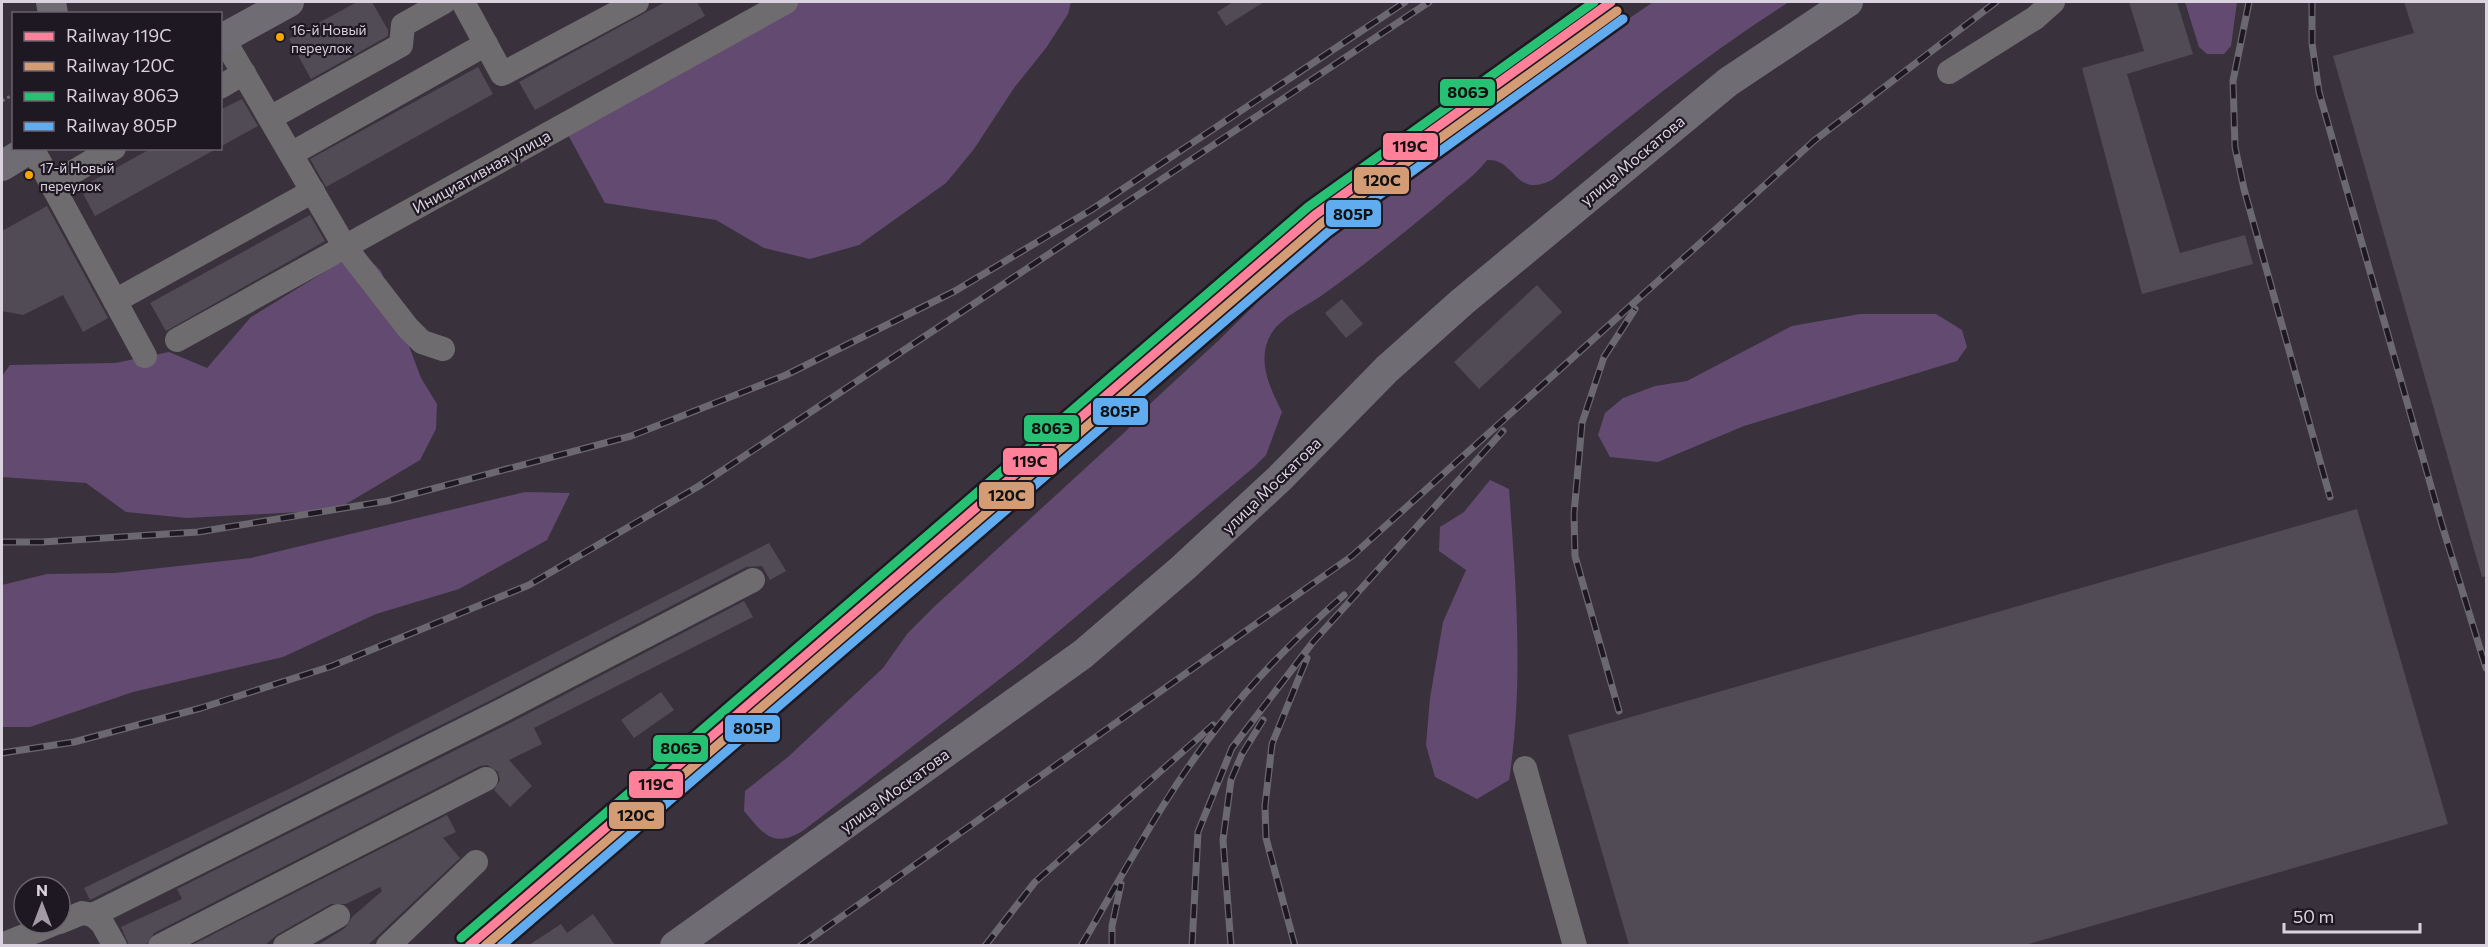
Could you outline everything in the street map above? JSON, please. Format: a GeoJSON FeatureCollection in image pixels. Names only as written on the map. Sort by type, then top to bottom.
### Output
{"type":"FeatureCollection","features":[{"type":"Feature","properties":{"kind":"main road"},"geometry":{"type":"LineString","coordinates":[[222,39],[289,2]]}},
{"type":"Feature","properties":{"kind":"main road","name":"улица Москатова"},"geometry":{"type":"LineString","coordinates":[[675,945],[1083,654],[1184,567],[1280,478],[1388,369],[1462,302],[1728,82],[1848,2]]}},
{"type":"Feature","properties":{"kind":"main road"},"geometry":{"type":"LineString","coordinates":[[2,166],[28,150]]}},
{"type":"Feature","properties":{"kind":"street"},"geometry":{"type":"LineString","coordinates":[[270,118],[401,45],[403,25],[444,2]]}},
{"type":"Feature","properties":{"kind":"street"},"geometry":{"type":"LineString","coordinates":[[463,2],[502,74],[637,2]]}},
{"type":"Feature","properties":{"kind":"street","name":"Инициативная улица"},"geometry":{"type":"LineString","coordinates":[[177,340],[786,2]]}},
{"type":"Feature","properties":{"kind":"street"},"geometry":{"type":"LineString","coordinates":[[1949,72],[2035,18],[2053,2]]}},
{"type":"Feature","properties":{"kind":"street"},"geometry":{"type":"LineString","coordinates":[[222,39],[345,246],[408,328],[422,342],[443,349]]}},
{"type":"Feature","properties":{"kind":"street"},"geometry":{"type":"LineString","coordinates":[[291,154],[486,44]]}},
{"type":"Feature","properties":{"kind":"street"},"geometry":{"type":"LineString","coordinates":[[222,86],[244,73]]}},
{"type":"Feature","properties":{"kind":"street"},"geometry":{"type":"LineString","coordinates":[[32,150],[145,356]]}},
{"type":"Feature","properties":{"kind":"street"},"geometry":{"type":"LineString","coordinates":[[68,175],[111,150]]}},
{"type":"Feature","properties":{"kind":"street"},"geometry":{"type":"LineString","coordinates":[[115,301],[313,191]]}},
{"type":"Feature","properties":{"kind":"street"},"geometry":{"type":"LineString","coordinates":[[93,915],[503,710],[753,580]]}},
{"type":"Feature","properties":{"kind":"street"},"geometry":{"type":"LineString","coordinates":[[1525,768],[1575,945]]}},
{"type":"Feature","properties":{"kind":"street"},"geometry":{"type":"LineString","coordinates":[[160,945],[486,779]]}},
{"type":"Feature","properties":{"kind":"street"},"geometry":{"type":"LineString","coordinates":[[388,945],[476,862]]}},
{"type":"Feature","properties":{"kind":"street"},"geometry":{"type":"LineString","coordinates":[[72,917],[82,913],[93,915],[102,923],[115,945]]}},
{"type":"Feature","properties":{"kind":"street"},"geometry":{"type":"LineString","coordinates":[[285,945],[338,916],[301,945]]}},
{"type":"Feature","properties":{"kind":"street"},"geometry":{"type":"LineString","coordinates":[[2,945],[26,935]]}},
{"type":"Feature","properties":{"kind":"shaded area"},"geometry":{"type":"Polygon","coordinates":[[[786,2],[1071,2],[1068,14],[1046,48],[1014,88],[974,149],[946,183],[859,245],[810,259],[764,248],[716,220],[605,203],[566,131],[786,2]]]}},
{"type":"Feature","properties":{"kind":"shaded area"},"geometry":{"type":"Polygon","coordinates":[[[1653,2],[1789,2],[1697,65],[1552,180],[1539,185],[1530,185],[1504,165],[1497,161],[1487,160],[1440,203],[1383,249],[1325,293],[1282,321],[1271,334],[1267,344],[1265,364],[1269,384],[1282,412],[1266,455],[1253,468],[1022,662],[804,830],[794,836],[777,839],[770,837],[758,827],[744,811],[745,791],[788,757],[883,668],[907,634],[935,606],[1127,430],[1152,402],[1301,259],[1352,214],[1416,166],[1653,2]]]}},
{"type":"Feature","properties":{"kind":"shaded area"},"geometry":{"type":"Polygon","coordinates":[[[2185,2],[2237,2],[2231,46],[2224,54],[2207,54],[2199,47],[2185,2]]]}},
{"type":"Feature","properties":{"kind":"shaded area"},"geometry":{"type":"Polygon","coordinates":[[[363,253],[381,271],[421,378],[437,404],[436,429],[420,460],[336,510],[187,518],[126,512],[86,483],[2,477],[2,376],[10,365],[115,363],[169,352],[207,368],[251,317],[334,266],[363,253]]]}},
{"type":"Feature","properties":{"kind":"shaded area"},"geometry":{"type":"Polygon","coordinates":[[[1860,314],[1936,314],[1962,330],[1967,347],[1957,361],[1744,426],[1658,462],[1610,457],[1598,435],[1605,413],[1623,398],[1655,386],[1687,381],[1792,326],[1860,314]]]}},
{"type":"Feature","properties":{"kind":"shaded area"},"geometry":{"type":"Polygon","coordinates":[[[1490,480],[1509,489],[1516,598],[1516,708],[1509,780],[1477,799],[1435,777],[1426,745],[1430,698],[1443,622],[1466,570],[1439,551],[1440,527],[1464,512],[1490,480]]]}},
{"type":"Feature","properties":{"kind":"shaded area"},"geometry":{"type":"Polygon","coordinates":[[[525,492],[570,493],[547,540],[459,589],[376,614],[283,657],[133,692],[30,727],[2,727],[2,585],[47,574],[115,573],[251,558],[525,492]]]}},
{"type":"Feature","properties":{"kind":"building"},"geometry":{"type":"Polygon","coordinates":[[[357,2],[372,2],[388,30],[388,36],[311,79],[289,39],[357,2]]]}},
{"type":"Feature","properties":{"kind":"building"},"geometry":{"type":"Polygon","coordinates":[[[665,2],[697,2],[705,16],[535,110],[519,82],[665,2]]]}},
{"type":"Feature","properties":{"kind":"building"},"geometry":{"type":"Polygon","coordinates":[[[1233,2],[1264,2],[1226,26],[1217,12],[1233,2]]]}},
{"type":"Feature","properties":{"kind":"building"},"geometry":{"type":"Polygon","coordinates":[[[2129,2],[2177,2],[2193,54],[2127,74],[2180,253],[2245,235],[2253,264],[2142,294],[2082,68],[2144,51],[2129,2]]]}},
{"type":"Feature","properties":{"kind":"building"},"geometry":{"type":"Polygon","coordinates":[[[2404,2],[2487,2],[2487,576],[2482,577],[2333,56],[2414,33],[2404,2]]]}},
{"type":"Feature","properties":{"kind":"building"},"geometry":{"type":"Polygon","coordinates":[[[478,67],[493,94],[326,187],[310,159],[478,67]]]}},
{"type":"Feature","properties":{"kind":"building"},"geometry":{"type":"Polygon","coordinates":[[[242,99],[258,126],[222,146],[222,109],[242,99]]]}},
{"type":"Feature","properties":{"kind":"building"},"geometry":{"type":"Polygon","coordinates":[[[148,150],[214,150],[95,216],[80,188],[148,150]]]}},
{"type":"Feature","properties":{"kind":"building"},"geometry":{"type":"Polygon","coordinates":[[[47,206],[108,318],[83,332],[63,295],[23,315],[2,311],[2,231],[47,206]]]}},
{"type":"Feature","properties":{"kind":"building"},"geometry":{"type":"Polygon","coordinates":[[[310,215],[325,241],[166,331],[150,303],[310,215]]]}},
{"type":"Feature","properties":{"kind":"building"},"geometry":{"type":"Polygon","coordinates":[[[1537,285],[1562,312],[1479,389],[1454,362],[1537,285]]]}},
{"type":"Feature","properties":{"kind":"building"},"geometry":{"type":"Polygon","coordinates":[[[1342,299],[1363,324],[1346,338],[1325,313],[1342,299]]]}},
{"type":"Feature","properties":{"kind":"building"},"geometry":{"type":"Polygon","coordinates":[[[2357,509],[2448,824],[2025,945],[1629,945],[1568,735],[2357,509]]]}},
{"type":"Feature","properties":{"kind":"building"},"geometry":{"type":"Polygon","coordinates":[[[769,543],[786,571],[770,580],[762,566],[746,567],[497,697],[90,900],[84,888],[295,786],[769,543]]]}},
{"type":"Feature","properties":{"kind":"building"},"geometry":{"type":"Polygon","coordinates":[[[744,601],[753,617],[534,728],[542,744],[509,760],[532,786],[510,807],[494,790],[500,780],[498,772],[487,765],[480,766],[154,933],[146,945],[129,945],[121,927],[182,899],[177,889],[510,723],[744,601]]]}},
{"type":"Feature","properties":{"kind":"building"},"geometry":{"type":"Polygon","coordinates":[[[661,692],[674,710],[634,738],[621,720],[661,692]]]}},
{"type":"Feature","properties":{"kind":"building"},"geometry":{"type":"Polygon","coordinates":[[[447,815],[456,832],[443,838],[460,858],[368,945],[318,945],[345,928],[352,917],[382,891],[380,887],[346,904],[331,904],[278,934],[265,945],[192,945],[447,815]]]}},
{"type":"Feature","properties":{"kind":"building"},"geometry":{"type":"Polygon","coordinates":[[[593,914],[615,945],[529,945],[561,924],[567,933],[593,914]]]}},
{"type":"Feature","properties":{"kind":"railway"},"geometry":{"type":"LineString","coordinates":[[2,542],[42,542],[198,532],[387,501],[631,436],[786,375],[955,291],[1091,210],[1405,2]]}},
{"type":"Feature","properties":{"kind":"railway"},"geometry":{"type":"LineString","coordinates":[[2,753],[74,742],[201,708],[332,666],[529,585],[699,486],[1429,2]]}},
{"type":"Feature","properties":{"kind":"railway"},"geometry":{"type":"LineString","coordinates":[[800,946],[1352,556],[1815,140],[1996,2]]}},
{"type":"Feature","properties":{"kind":"railway"},"geometry":{"type":"LineString","coordinates":[[2249,2],[2233,81],[2235,147],[2244,189],[2330,497]]}},
{"type":"Feature","properties":{"kind":"railway"},"geometry":{"type":"LineString","coordinates":[[2312,2],[2312,43],[2319,92],[2442,525],[2486,668]]}},
{"type":"Feature","properties":{"kind":"railway"},"geometry":{"type":"LineString","coordinates":[[1619,711],[1575,556],[1574,514],[1582,423],[1604,357],[1635,309]]}},
{"type":"Feature","properties":{"kind":"railway"},"geometry":{"type":"LineString","coordinates":[[1192,946],[1198,832],[1232,748],[1313,642],[1503,431]]}},
{"type":"Feature","properties":{"kind":"railway"},"geometry":{"type":"LineString","coordinates":[[1081,946],[1147,832],[1200,750],[1263,673],[1344,595]]}},
{"type":"Feature","properties":{"kind":"railway"},"geometry":{"type":"LineString","coordinates":[[1295,946],[1266,838],[1265,806],[1272,744],[1307,658]]}},
{"type":"Feature","properties":{"kind":"railway"},"geometry":{"type":"LineString","coordinates":[[1231,946],[1223,840],[1231,780],[1242,754],[1263,720]]}},
{"type":"Feature","properties":{"kind":"railway"},"geometry":{"type":"LineString","coordinates":[[985,946],[1035,882],[1213,725]]}},
{"type":"Feature","properties":{"kind":"railway"},"geometry":{"type":"LineString","coordinates":[[1112,946],[1112,926],[1121,884]]}},
{"type":"Feature","properties":{"kind":"rail line","name":"806Э"},"geometry":{"type":"LineString","coordinates":[[461,938],[1308,207],[1594,2]]}},
{"type":"Feature","properties":{"kind":"rail line","name":"119С"},"geometry":{"type":"LineString","coordinates":[[469,946],[1315,215],[1611,2]]}},
{"type":"Feature","properties":{"kind":"rail line","name":"120С"},"geometry":{"type":"LineString","coordinates":[[485,946],[1322,223],[1617,11]]}},
{"type":"Feature","properties":{"kind":"rail line","name":"805Р"},"geometry":{"type":"LineString","coordinates":[[501,946],[1328,232],[1623,19]]}},
{"type":"Feature","properties":{"kind":"place","name":"16-й Новый переулок"},"geometry":{"type":"Point","coordinates":[280,37]}},
{"type":"Feature","properties":{"kind":"place","name":"17-й Новый переулок"},"geometry":{"type":"Point","coordinates":[29,175]}}]}
